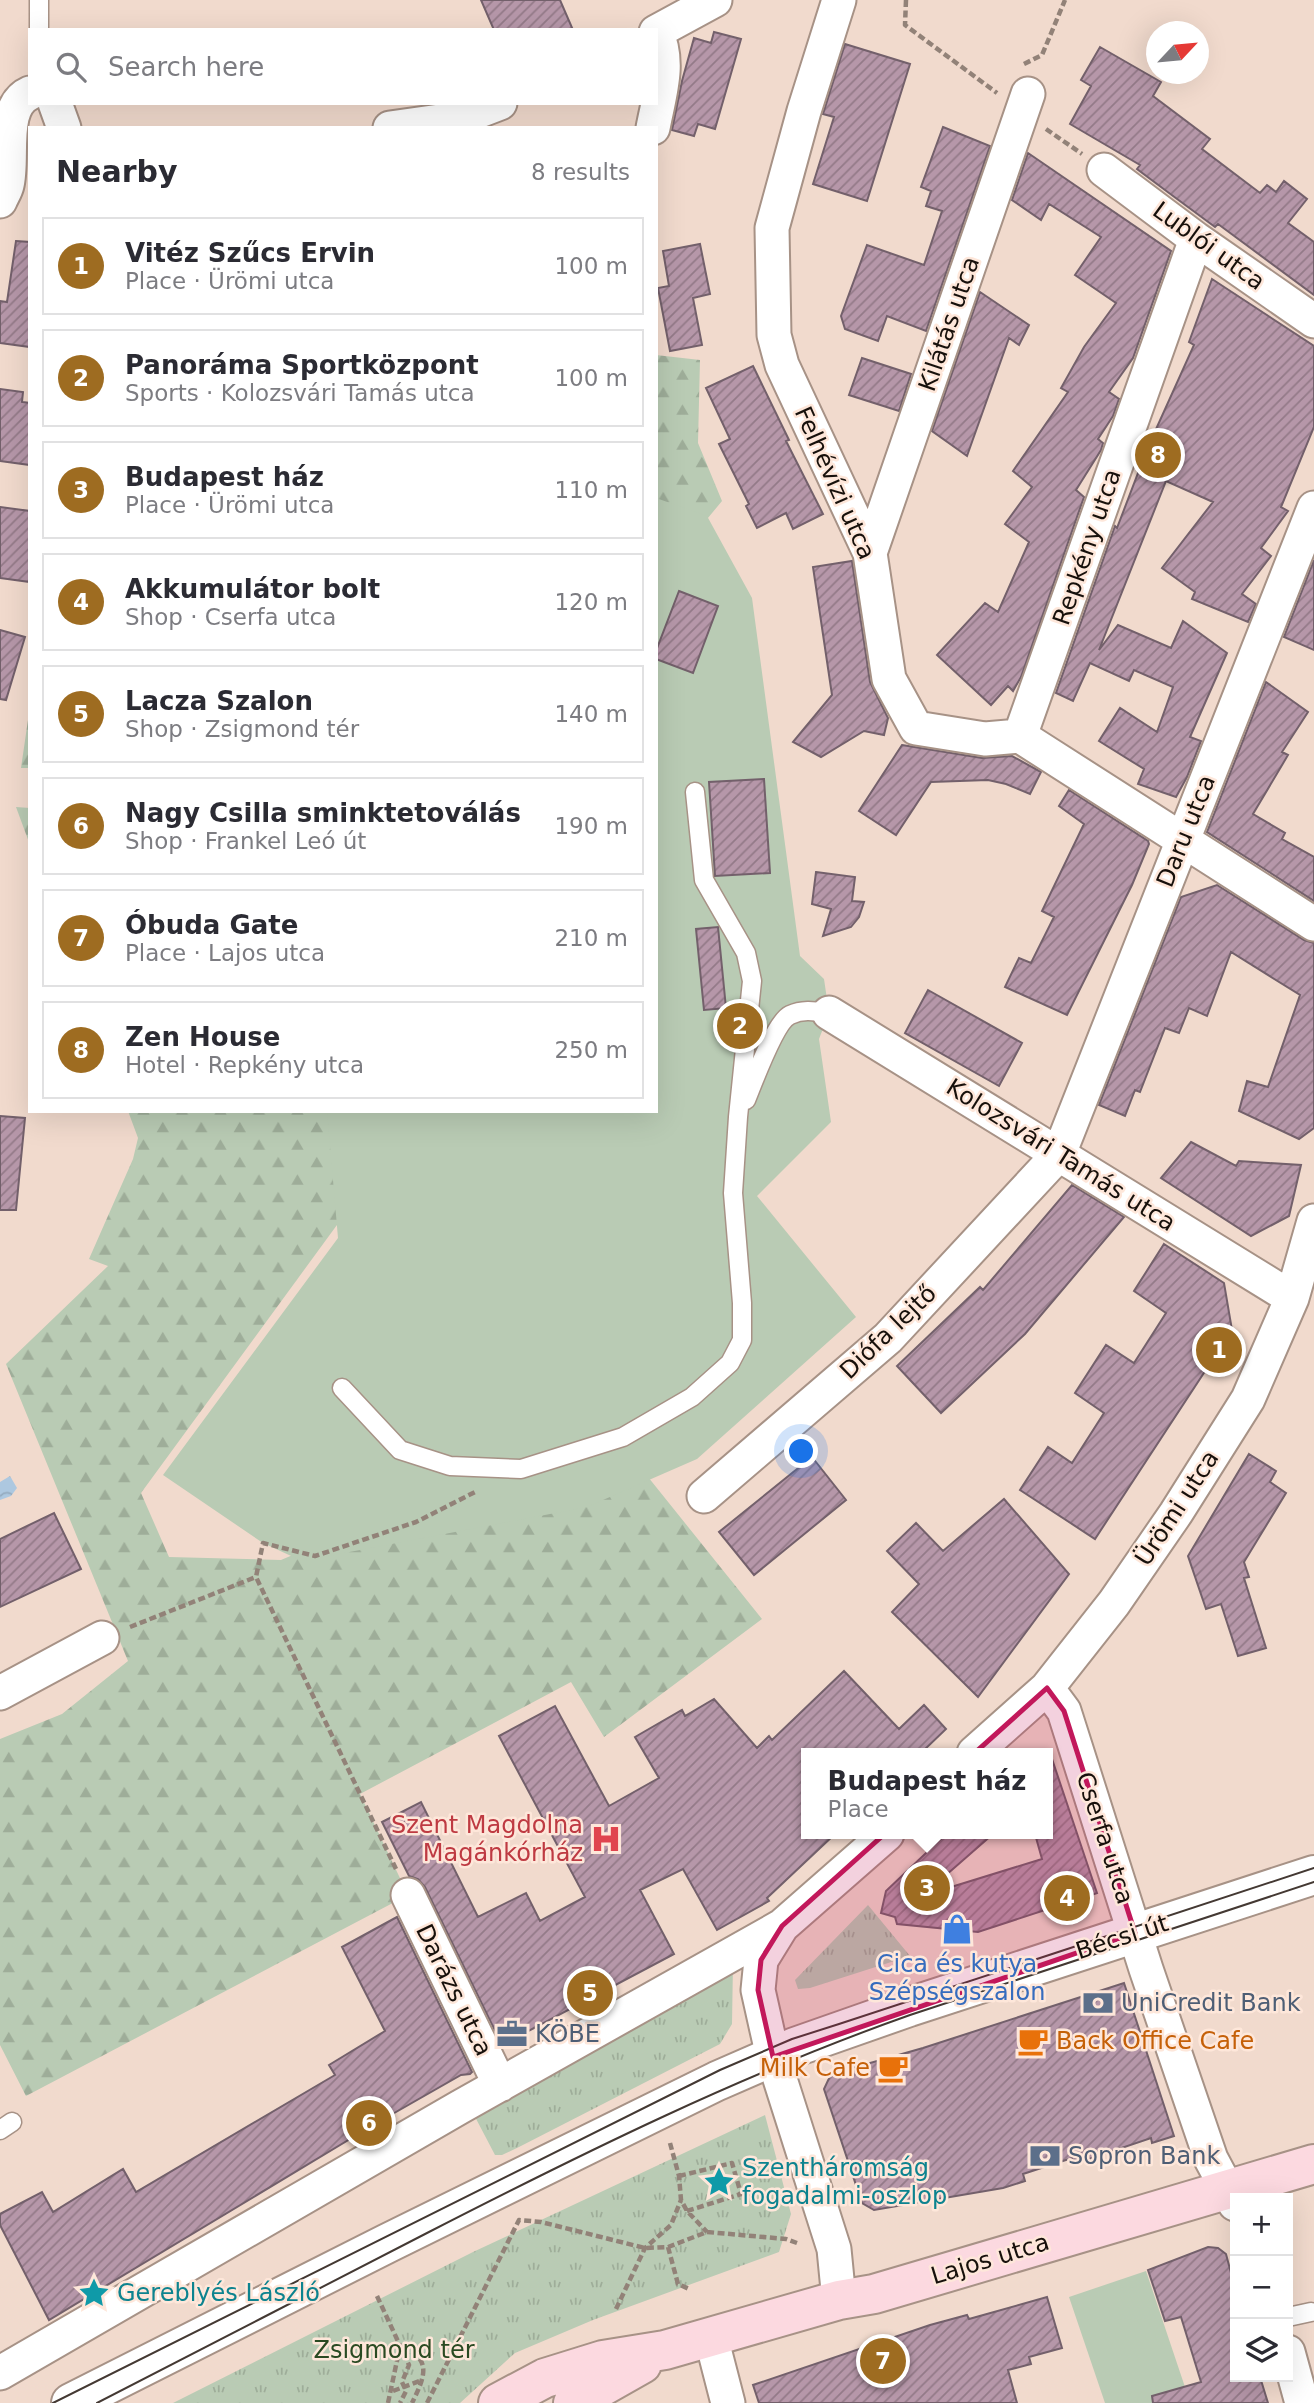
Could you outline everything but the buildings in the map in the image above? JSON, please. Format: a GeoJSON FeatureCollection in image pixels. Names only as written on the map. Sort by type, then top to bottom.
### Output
{"type":"FeatureCollection","features":[{"type":"Feature","properties":{"kind":"main road","name":"Lajos utca"},"geometry":{"type":"LineString","coordinates":[[1241,2193],[1314,2164]]}},
{"type":"Feature","properties":{"kind":"main road","name":"Lajos utca"},"geometry":{"type":"LineString","coordinates":[[665,2350],[1230,2197]]}},
{"type":"Feature","properties":{"kind":"main road"},"geometry":{"type":"LineString","coordinates":[[575,2402],[665,2350]]}},
{"type":"Feature","properties":{"kind":"main road"},"geometry":{"type":"LineString","coordinates":[[498,2403],[545,2378],[603,2360],[665,2350]]}},
{"type":"Feature","properties":{"kind":"street"},"geometry":{"type":"LineString","coordinates":[[658,31],[715,0]]}},
{"type":"Feature","properties":{"kind":"street","name":"Felhévízi utca"},"geometry":{"type":"LineString","coordinates":[[839,0],[804,111],[772,228],[774,335],[782,365],[870,553],[889,679],[916,728],[985,739],[1020,736]]}},
{"type":"Feature","properties":{"kind":"street"},"geometry":{"type":"LineString","coordinates":[[658,36],[663,46],[665,64],[658,101]]}},
{"type":"Feature","properties":{"kind":"street","name":"Kilátás utca"},"geometry":{"type":"LineString","coordinates":[[870,553],[1014,86]]}},
{"type":"Feature","properties":{"kind":"street"},"geometry":{"type":"LineString","coordinates":[[0,201],[7,186],[11,114],[17,101],[28,94]]}},
{"type":"Feature","properties":{"kind":"street"},"geometry":{"type":"LineString","coordinates":[[56,105],[63,126]]}},
{"type":"Feature","properties":{"kind":"street"},"geometry":{"type":"LineString","coordinates":[[418,126],[461,123],[496,105]]}},
{"type":"Feature","properties":{"kind":"street"},"geometry":{"type":"LineString","coordinates":[[653,126],[657,105]]}},
{"type":"Feature","properties":{"kind":"street","name":"Lublói utca"},"geometry":{"type":"LineString","coordinates":[[1104,170],[1196,239],[1314,321]]}},
{"type":"Feature","properties":{"kind":"street","name":"Repkény utca"},"geometry":{"type":"LineString","coordinates":[[1020,736],[1196,239]]}},
{"type":"Feature","properties":{"kind":"street","name":"Daru utca"},"geometry":{"type":"LineString","coordinates":[[1059,1154],[1314,508]]}},
{"type":"Feature","properties":{"kind":"street"},"geometry":{"type":"LineString","coordinates":[[1020,736],[1314,924]]}},
{"type":"Feature","properties":{"kind":"street","name":"Kolozsvári Tamás utca"},"geometry":{"type":"LineString","coordinates":[[828,1013],[1292,1298]]}},
{"type":"Feature","properties":{"kind":"street","name":"Diófa lejtő"},"geometry":{"type":"LineString","coordinates":[[704,1496],[888,1338],[1059,1154]]}},
{"type":"Feature","properties":{"kind":"street","name":"Ürömi utca"},"geometry":{"type":"LineString","coordinates":[[980,1748],[1046,1688],[1114,1603],[1212,1456],[1248,1399],[1292,1298],[1314,1221]]}},
{"type":"Feature","properties":{"kind":"street"},"geometry":{"type":"LineString","coordinates":[[0,1693],[102,1638]]}},
{"type":"Feature","properties":{"kind":"street","name":"Cserfa utca"},"geometry":{"type":"LineString","coordinates":[[1046,1688],[1064,1711],[1211,2159],[1230,2195]]}},
{"type":"Feature","properties":{"kind":"street"},"geometry":{"type":"LineString","coordinates":[[4,2364],[782,1926],[881,1839]]}},
{"type":"Feature","properties":{"kind":"street","name":"Bécsi út"},"geometry":{"type":"LineString","coordinates":[[773,2057],[909,2007],[1314,1875]]}},
{"type":"Feature","properties":{"kind":"street","name":"Darázs utca"},"geometry":{"type":"LineString","coordinates":[[408,1895],[500,2085]]}},
{"type":"Feature","properties":{"kind":"street"},"geometry":{"type":"LineString","coordinates":[[782,1926],[761,1960],[758,1990],[773,2057],[834,2249],[839,2301]]}},
{"type":"Feature","properties":{"kind":"street"},"geometry":{"type":"LineString","coordinates":[[72,2403],[388,2243],[717,2081],[773,2057]]}},
{"type":"Feature","properties":{"kind":"street"},"geometry":{"type":"LineString","coordinates":[[711,2337],[728,2403]]}},
{"type":"Feature","properties":{"kind":"street"},"geometry":{"type":"LineString","coordinates":[[1293,2370],[1302,2403]]}},
{"type":"Feature","properties":{"kind":"lane"},"geometry":{"type":"LineString","coordinates":[[38,0],[39,28]]}},
{"type":"Feature","properties":{"kind":"lane"},"geometry":{"type":"LineString","coordinates":[[342,1388],[400,1450],[450,1466],[521,1469],[623,1437],[692,1397],[730,1363],[742,1340],[742,1303],[733,1192],[752,981],[746,953],[704,880],[695,792]]}},
{"type":"Feature","properties":{"kind":"lane"},"geometry":{"type":"LineString","coordinates":[[738,1117],[773,1037],[786,1017],[806,1010],[828,1013]]}},
{"type":"Feature","properties":{"kind":"lane"},"geometry":{"type":"LineString","coordinates":[[1293,2317],[1311,2312]]}},
{"type":"Feature","properties":{"kind":"path"},"geometry":{"type":"LineString","coordinates":[[1014,86],[1026,63],[1042,55],[1065,0]]}},
{"type":"Feature","properties":{"kind":"path"},"geometry":{"type":"LineString","coordinates":[[408,1895],[256,1577],[263,1543],[315,1556],[416,1522],[521,1469]]}},
{"type":"Feature","properties":{"kind":"path"},"geometry":{"type":"LineString","coordinates":[[102,1638],[256,1577]]}},
{"type":"Feature","properties":{"kind":"path"},"geometry":{"type":"LineString","coordinates":[[670,2143],[679,2176],[681,2200],[687,2211],[707,2232]]}},
{"type":"Feature","properties":{"kind":"path"},"geometry":{"type":"LineString","coordinates":[[679,2176],[732,2163],[741,2194],[687,2211]]}},
{"type":"Feature","properties":{"kind":"path"},"geometry":{"type":"LineString","coordinates":[[616,2309],[645,2248],[671,2225],[681,2200]]}},
{"type":"Feature","properties":{"kind":"path"},"geometry":{"type":"LineString","coordinates":[[427,2403],[519,2220],[541,2222],[645,2248],[668,2246],[707,2232],[786,2239],[797,2243]]}},
{"type":"Feature","properties":{"kind":"path"},"geometry":{"type":"LineString","coordinates":[[668,2246],[678,2284],[689,2289]]}},
{"type":"Feature","properties":{"kind":"path"},"geometry":{"type":"LineString","coordinates":[[377,2296],[410,2365],[402,2382],[406,2391],[400,2403]]}},
{"type":"Feature","properties":{"kind":"path"},"geometry":{"type":"LineString","coordinates":[[388,2403],[398,2356],[410,2351],[418,2355],[424,2367],[422,2380],[412,2403]]}},
{"type":"Feature","properties":{"kind":"path"},"geometry":{"type":"LineString","coordinates":[[392,2392],[422,2380]]}},
{"type":"Feature","properties":{"kind":"highlighted area"},"geometry":{"type":"Polygon","coordinates":[[[1047,1688],[1064,1711],[1135,1933],[773,2057],[758,1990],[761,1960],[782,1926],[1047,1688]]]}},
{"type":"Feature","properties":{"kind":"green space"},"geometry":{"type":"Polygon","coordinates":[[[658,355],[700,360],[698,443],[722,501],[698,530],[658,513],[658,355]]]}},
{"type":"Feature","properties":{"kind":"green space"},"geometry":{"type":"Polygon","coordinates":[[[658,499],[707,516],[752,598],[800,956],[824,979],[829,1013],[819,1039],[831,1122],[757,1196],[856,1317],[697,1459],[587,1507],[302,1561],[263,1543],[163,1475],[338,1238],[327,1113],[658,1113],[658,499]]]}},
{"type":"Feature","properties":{"kind":"green space"},"geometry":{"type":"Polygon","coordinates":[[[28,720],[28,768],[21,768],[28,720]]]}},
{"type":"Feature","properties":{"kind":"green space"},"geometry":{"type":"Polygon","coordinates":[[[16,807],[28,808],[28,840],[16,807]]]}},
{"type":"Feature","properties":{"kind":"green space"},"geometry":{"type":"Polygon","coordinates":[[[129,1113],[334,1113],[345,1214],[141,1493],[169,1557],[281,1560],[429,1497],[628,1452],[762,1619],[604,1737],[571,1682],[360,1794],[408,1895],[26,2096],[0,2045],[0,1739],[62,1714],[128,1661],[6,1364],[108,1266],[89,1259],[133,1159],[138,1138],[129,1113]]]}},
{"type":"Feature","properties":{"kind":"green space"},"geometry":{"type":"Polygon","coordinates":[[[868,1905],[910,1956],[810,1988],[798,1989],[795,1980],[868,1905]]]}},
{"type":"Feature","properties":{"kind":"green space"},"geometry":{"type":"Polygon","coordinates":[[[733,1963],[732,2024],[720,2044],[519,2147],[502,2155],[495,2155],[473,2113],[733,1963]]]}},
{"type":"Feature","properties":{"kind":"green space","name":"Zsigmond tér"},"geometry":{"type":"Polygon","coordinates":[[[765,2115],[791,2214],[779,2252],[593,2320],[515,2353],[460,2403],[173,2403],[473,2252],[765,2115]]]}},
{"type":"Feature","properties":{"kind":"green space"},"geometry":{"type":"Polygon","coordinates":[[[1146,2271],[1187,2393],[1159,2403],[1105,2403],[1069,2297],[1146,2271]]]}},
{"type":"Feature","properties":{"kind":"water"},"geometry":{"type":"Polygon","coordinates":[[[10,1476],[17,1488],[11,1496],[0,1500],[0,1482],[10,1476]]]}},
{"type":"Feature","properties":{"kind":"tram line"},"geometry":{"type":"LineString","coordinates":[[53,2403],[720,2070],[792,2039],[1314,1868]]}},
{"type":"Feature","properties":{"kind":"tram line"},"geometry":{"type":"LineString","coordinates":[[97,2403],[546,2173],[725,2089],[910,2015],[1314,1882]]}},
{"type":"Feature","properties":{"kind":"place","name":"Zen House"},"geometry":{"type":"Point","coordinates":[1158,455]}},
{"type":"Feature","properties":{"kind":"place","name":"Panoráma Sportközpont"},"geometry":{"type":"Point","coordinates":[740,1026]}},
{"type":"Feature","properties":{"kind":"place","name":"Vitéz Szűcs Ervin"},"geometry":{"type":"Point","coordinates":[1219,1350]}},
{"type":"Feature","properties":{"kind":"place","name":"Szent Magdolna Magánkórház"},"geometry":{"type":"Point","coordinates":[606,1839]}},
{"type":"Feature","properties":{"kind":"place","name":"Budapest ház"},"geometry":{"type":"Point","coordinates":[927,1888]}},
{"type":"Feature","properties":{"kind":"place","name":"Akkumulátor bolt"},"geometry":{"type":"Point","coordinates":[1067,1898]}},
{"type":"Feature","properties":{"kind":"place","name":"Cica és kutya Szépségszalon"},"geometry":{"type":"Point","coordinates":[957,1929]}},
{"type":"Feature","properties":{"kind":"place","name":"Lacza Szalon"},"geometry":{"type":"Point","coordinates":[590,1993]}},
{"type":"Feature","properties":{"kind":"place","name":"UniCredit Bank"},"geometry":{"type":"Point","coordinates":[1098,2003]}},
{"type":"Feature","properties":{"kind":"place","name":"KÖBE"},"geometry":{"type":"Point","coordinates":[512,2034]}},
{"type":"Feature","properties":{"kind":"place","name":"Back Office Cafe"},"geometry":{"type":"Point","coordinates":[1033,2041]}},
{"type":"Feature","properties":{"kind":"place","name":"Milk Cafe"},"geometry":{"type":"Point","coordinates":[893,2068]}},
{"type":"Feature","properties":{"kind":"place","name":"Nagy Csilla sminktetoválás"},"geometry":{"type":"Point","coordinates":[369,2123]}},
{"type":"Feature","properties":{"kind":"place","name":"Sopron Bank"},"geometry":{"type":"Point","coordinates":[1045,2156]}},
{"type":"Feature","properties":{"kind":"place","name":"Szentháromság fogadalmi-oszlop"},"geometry":{"type":"Point","coordinates":[719,2182]}},
{"type":"Feature","properties":{"kind":"place","name":"Gereblyés László"},"geometry":{"type":"Point","coordinates":[94,2293]}},
{"type":"Feature","properties":{"kind":"place","name":"Óbuda Gate"},"geometry":{"type":"Point","coordinates":[883,2361]}}]}
